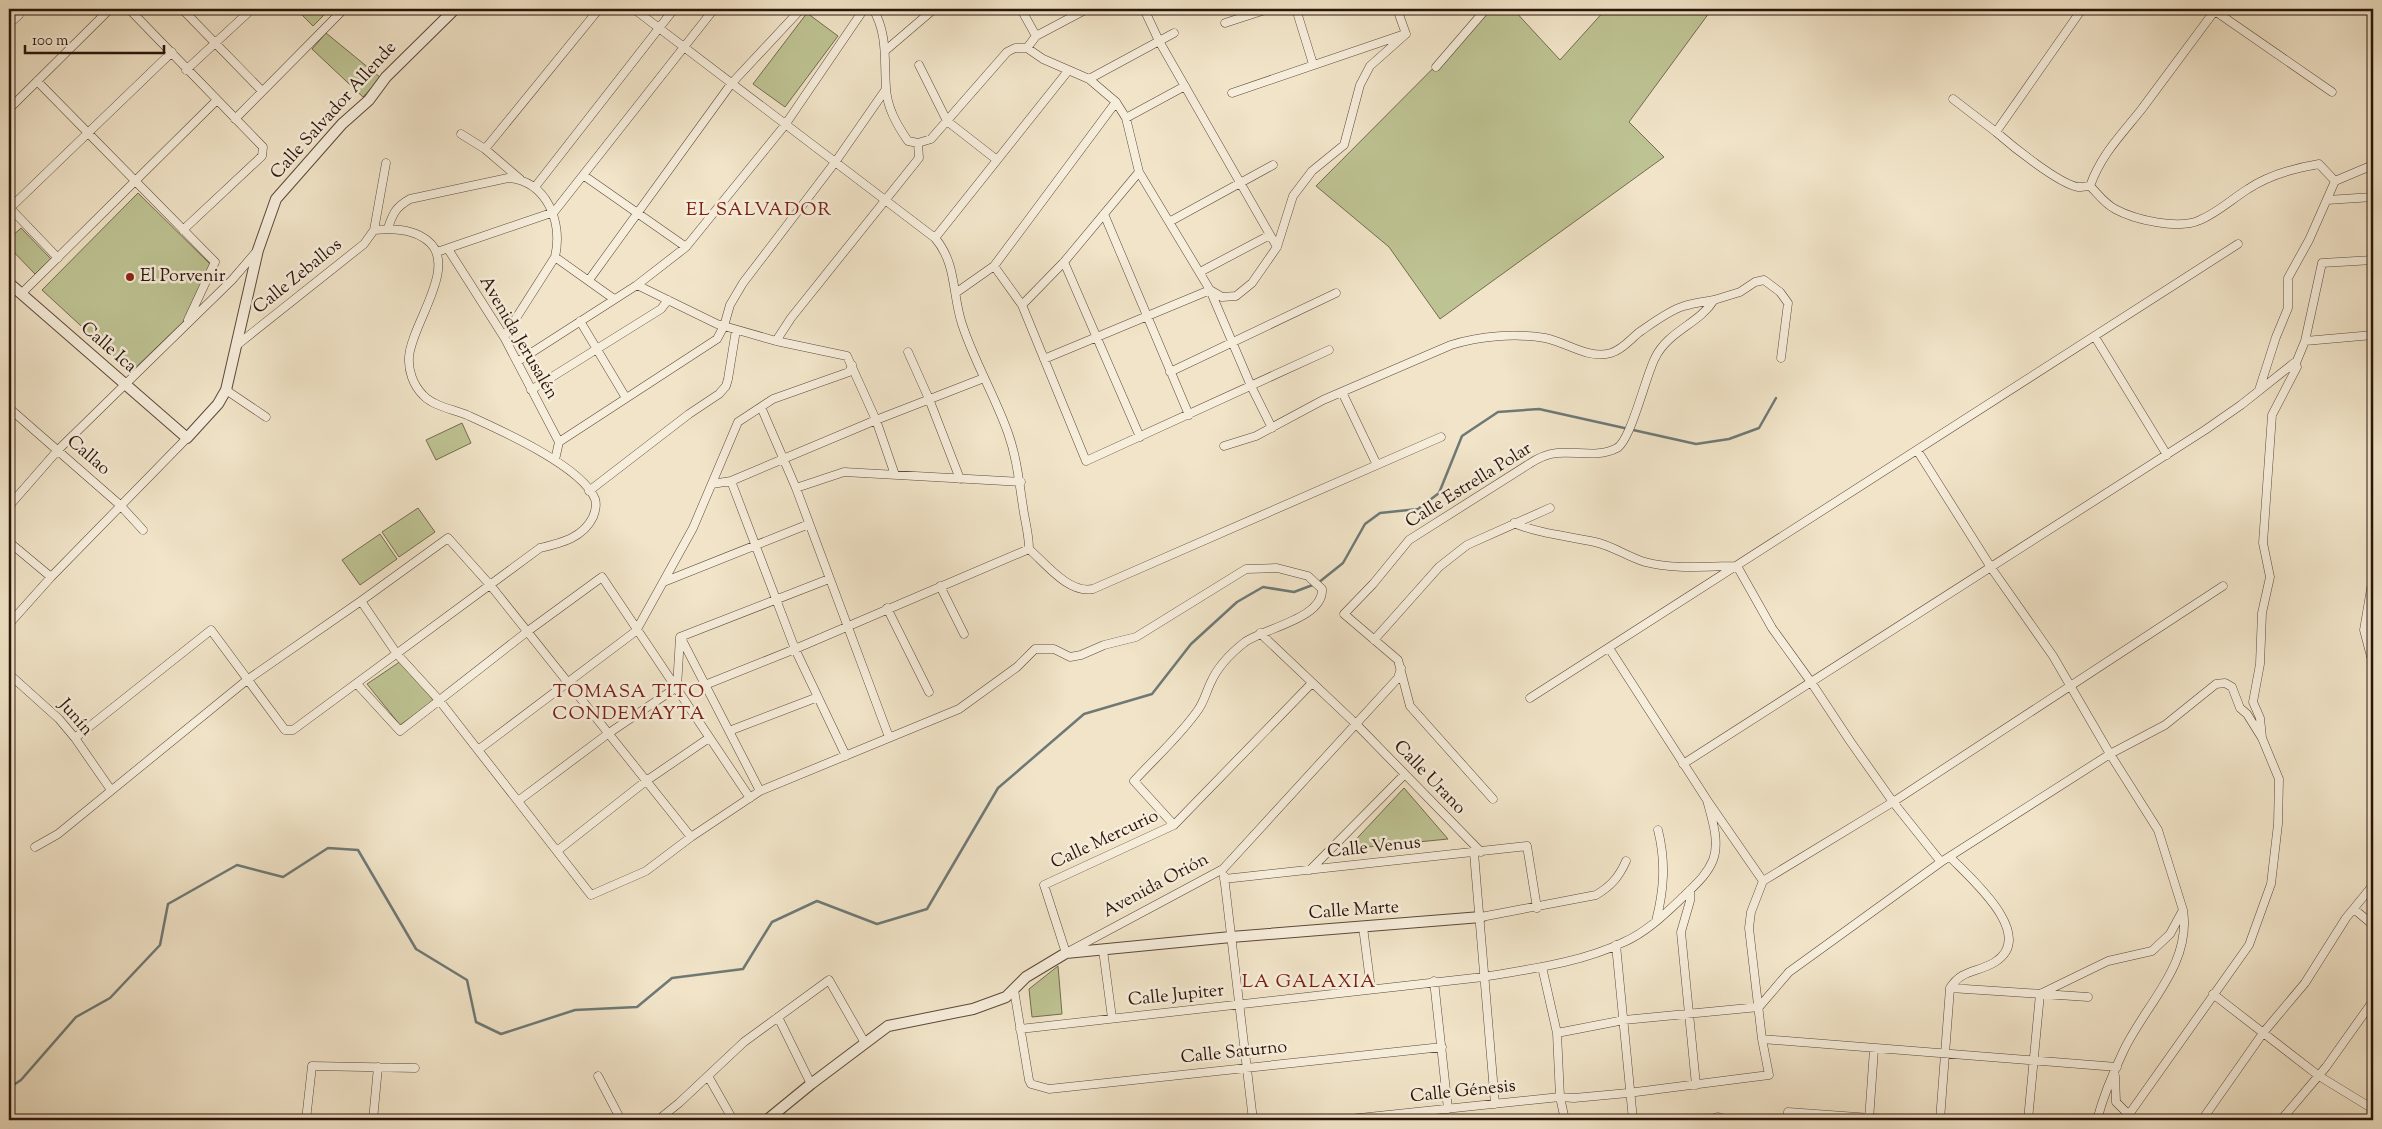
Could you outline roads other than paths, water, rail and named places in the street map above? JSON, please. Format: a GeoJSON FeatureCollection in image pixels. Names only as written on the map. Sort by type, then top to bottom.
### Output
{"type":"FeatureCollection","features":[{"type":"Feature","properties":{"kind":"street"},"geometry":{"type":"LineString","coordinates":[[9,109],[110,9]]}},
{"type":"Feature","properties":{"kind":"street"},"geometry":{"type":"LineString","coordinates":[[129,9],[263,148],[262,156],[183,230]]}},
{"type":"Feature","properties":{"kind":"street"},"geometry":{"type":"LineString","coordinates":[[182,9],[262,91]]}},
{"type":"Feature","properties":{"kind":"street"},"geometry":{"type":"LineString","coordinates":[[186,70],[252,9]]}},
{"type":"Feature","properties":{"kind":"street","name":"Calle Salvador Allende"},"geometry":{"type":"LineString","coordinates":[[226,390],[258,250],[276,199],[342,124],[369,100],[386,77],[455,9]]}},
{"type":"Feature","properties":{"kind":"street"},"geometry":{"type":"LineString","coordinates":[[484,148],[599,9]]}},
{"type":"Feature","properties":{"kind":"street"},"geometry":{"type":"LineString","coordinates":[[634,9],[785,125],[836,161],[934,238],[944,249],[956,292],[961,322],[1008,432],[1021,482],[1023,508],[1029,531],[1029,549],[1072,587],[1083,591],[1093,589],[1441,438]]}},
{"type":"Feature","properties":{"kind":"street"},"geometry":{"type":"LineString","coordinates":[[535,187],[674,9]]}},
{"type":"Feature","properties":{"kind":"street"},"geometry":{"type":"LineString","coordinates":[[437,252],[554,212],[714,9]]}},
{"type":"Feature","properties":{"kind":"street"},"geometry":{"type":"LineString","coordinates":[[589,280],[731,84],[801,9]]}},
{"type":"Feature","properties":{"kind":"street"},"geometry":{"type":"LineString","coordinates":[[516,362],[637,285],[686,247],[785,125],[864,9]]}},
{"type":"Feature","properties":{"kind":"street"},"geometry":{"type":"LineString","coordinates":[[874,9],[882,30],[886,50],[886,89],[889,105],[897,125],[908,141],[918,143],[931,140],[1007,52],[1015,48],[1027,48],[1068,71],[1089,79],[1116,102],[1126,118],[1139,172],[1210,290],[1251,386],[1272,428]]}},
{"type":"Feature","properties":{"kind":"street"},"geometry":{"type":"LineString","coordinates":[[886,50],[934,9]]}},
{"type":"Feature","properties":{"kind":"street"},"geometry":{"type":"LineString","coordinates":[[1021,9],[1036,36]]}},
{"type":"Feature","properties":{"kind":"street"},"geometry":{"type":"LineString","coordinates":[[1027,48],[1036,36],[1087,9]]}},
{"type":"Feature","properties":{"kind":"street"},"geometry":{"type":"LineString","coordinates":[[1144,9],[1159,41],[1277,247]]}},
{"type":"Feature","properties":{"kind":"street"},"geometry":{"type":"LineString","coordinates":[[1225,23],[1268,9]]}},
{"type":"Feature","properties":{"kind":"street"},"geometry":{"type":"LineString","coordinates":[[1296,9],[1313,64]]}},
{"type":"Feature","properties":{"kind":"street"},"geometry":{"type":"LineString","coordinates":[[1397,9],[1406,34]]}},
{"type":"Feature","properties":{"kind":"street"},"geometry":{"type":"LineString","coordinates":[[1436,66],[1486,9]]}},
{"type":"Feature","properties":{"kind":"street"},"geometry":{"type":"LineString","coordinates":[[1996,132],[2082,9]]}},
{"type":"Feature","properties":{"kind":"street"},"geometry":{"type":"LineString","coordinates":[[2090,186],[2096,171],[2119,135],[2139,113],[2214,9],[2332,92]]}},
{"type":"Feature","properties":{"kind":"street"},"geometry":{"type":"LineString","coordinates":[[235,119],[338,10]]}},
{"type":"Feature","properties":{"kind":"street"},"geometry":{"type":"LineString","coordinates":[[9,24],[19,15]]}},
{"type":"Feature","properties":{"kind":"street"},"geometry":{"type":"LineString","coordinates":[[1089,79],[1174,33]]}},
{"type":"Feature","properties":{"kind":"street"},"geometry":{"type":"LineString","coordinates":[[1232,93],[1406,34]]}},
{"type":"Feature","properties":{"kind":"street"},"geometry":{"type":"LineString","coordinates":[[1210,290],[1222,298],[1236,296],[1252,284],[1277,247],[1293,196],[1312,171],[1344,145],[1360,84],[1370,66],[1406,34]]}},
{"type":"Feature","properties":{"kind":"street"},"geometry":{"type":"LineString","coordinates":[[58,258],[9,208],[172,52]]}},
{"type":"Feature","properties":{"kind":"street"},"geometry":{"type":"LineString","coordinates":[[919,65],[948,121],[997,160]]}},
{"type":"Feature","properties":{"kind":"street"},"geometry":{"type":"LineString","coordinates":[[934,238],[1068,71]]}},
{"type":"Feature","properties":{"kind":"street"},"geometry":{"type":"LineString","coordinates":[[37,81],[215,262],[186,325]]}},
{"type":"Feature","properties":{"kind":"street"},"geometry":{"type":"LineString","coordinates":[[1126,118],[1185,86]]}},
{"type":"Feature","properties":{"kind":"street"},"geometry":{"type":"LineString","coordinates":[[555,460],[559,442],[717,339],[724,326],[730,305],[743,283],[836,161],[886,89]]}},
{"type":"Feature","properties":{"kind":"street"},"geometry":{"type":"LineString","coordinates":[[1953,99],[2030,158],[2066,182],[2078,187],[2090,186]]}},
{"type":"Feature","properties":{"kind":"street"},"geometry":{"type":"LineString","coordinates":[[21,294],[217,100]]}},
{"type":"Feature","properties":{"kind":"street"},"geometry":{"type":"LineString","coordinates":[[956,292],[994,266],[1116,102]]}},
{"type":"Feature","properties":{"kind":"street"},"geometry":{"type":"LineString","coordinates":[[461,134],[484,148],[520,179],[535,187],[554,212],[557,246],[555,257],[504,337]]}},
{"type":"Feature","properties":{"kind":"street"},"geometry":{"type":"LineString","coordinates":[[776,341],[791,318],[919,158],[918,143]]}},
{"type":"Feature","properties":{"kind":"street"},"geometry":{"type":"LineString","coordinates":[[75,738],[211,630],[285,730],[288,731],[357,684],[540,548],[573,538],[589,526],[596,510],[595,499],[583,483],[555,460],[468,416],[429,400],[417,388],[410,371],[410,346],[437,278],[440,264],[432,243],[423,236],[388,228],[374,230],[386,163]]}},
{"type":"Feature","properties":{"kind":"street"},"geometry":{"type":"LineString","coordinates":[[2090,186],[2102,200],[2115,210],[2144,219],[2176,225],[2199,221],[2250,187],[2294,168],[2320,164],[2335,181]]}},
{"type":"Feature","properties":{"kind":"street"},"geometry":{"type":"LineString","coordinates":[[1169,222],[1273,165]]}},
{"type":"Feature","properties":{"kind":"street"},"geometry":{"type":"LineString","coordinates":[[2258,392],[2276,337],[2288,308],[2288,278],[2335,181],[2373,165]]}},
{"type":"Feature","properties":{"kind":"street"},"geometry":{"type":"LineString","coordinates":[[1022,304],[1064,262],[1139,172]]}},
{"type":"Feature","properties":{"kind":"street"},"geometry":{"type":"LineString","coordinates":[[583,175],[686,247]]}},
{"type":"Feature","properties":{"kind":"street"},"geometry":{"type":"LineString","coordinates":[[388,228],[393,213],[398,206],[410,199],[508,178],[520,179]]}},
{"type":"Feature","properties":{"kind":"street"},"geometry":{"type":"LineString","coordinates":[[2327,200],[2373,197]]}},
{"type":"Feature","properties":{"kind":"street"},"geometry":{"type":"LineString","coordinates":[[1104,214],[1189,415]]}},
{"type":"Feature","properties":{"kind":"street","name":"Calle Zeballos"},"geometry":{"type":"LineString","coordinates":[[237,345],[364,244],[374,230]]}},
{"type":"Feature","properties":{"kind":"street"},"geometry":{"type":"LineString","coordinates":[[1200,272],[1270,235]]}},
{"type":"Feature","properties":{"kind":"street"},"geometry":{"type":"LineString","coordinates":[[1530,698],[2238,244]]}},
{"type":"Feature","properties":{"kind":"street","name":"Avenida Jerusalén"},"geometry":{"type":"LineString","coordinates":[[448,249],[504,337],[559,442]]}},
{"type":"Feature","properties":{"kind":"street"},"geometry":{"type":"LineString","coordinates":[[9,506],[58,450],[232,280],[258,250]]}},
{"type":"Feature","properties":{"kind":"street"},"geometry":{"type":"LineString","coordinates":[[555,257],[614,299]]}},
{"type":"Feature","properties":{"kind":"street"},"geometry":{"type":"LineString","coordinates":[[2262,738],[2260,718],[2254,702],[2260,664],[2262,613],[2270,577],[2263,543],[2272,415],[2297,367],[2296,363],[2305,341],[2322,263],[2373,260]]}},
{"type":"Feature","properties":{"kind":"street"},"geometry":{"type":"LineString","coordinates":[[1064,262],[1140,437]]}},
{"type":"Feature","properties":{"kind":"street"},"geometry":{"type":"LineString","coordinates":[[994,266],[1022,304],[1086,461],[1328,350]]}},
{"type":"Feature","properties":{"kind":"street"},"geometry":{"type":"LineString","coordinates":[[1224,446],[1272,428],[1342,392],[1424,355],[1470,339],[1519,336],[1544,338],[1596,354],[1611,353],[1628,344],[1639,332],[1682,306],[1714,300],[1740,292],[1756,282],[1764,280],[1772,284],[1788,303],[1781,358]]}},
{"type":"Feature","properties":{"kind":"street","name":"Calle Ica"},"geometry":{"type":"LineString","coordinates":[[9,283],[187,438]]}},
{"type":"Feature","properties":{"kind":"street"},"geometry":{"type":"LineString","coordinates":[[637,285],[724,326],[776,341],[847,356],[876,420],[895,475]]}},
{"type":"Feature","properties":{"kind":"street"},"geometry":{"type":"LineString","coordinates":[[1044,359],[1210,290]]}},
{"type":"Feature","properties":{"kind":"street"},"geometry":{"type":"LineString","coordinates":[[1170,372],[1336,293]]}},
{"type":"Feature","properties":{"kind":"street"},"geometry":{"type":"LineString","coordinates":[[531,390],[662,309],[668,300]]}},
{"type":"Feature","properties":{"kind":"street","name":"Calle Estrella Polar"},"geometry":{"type":"LineString","coordinates":[[1374,640],[1344,614],[1373,584],[1409,540],[1541,456],[1557,453],[1605,453],[1619,447],[1629,428],[1655,356],[1680,329],[1701,317],[1714,300]]}},
{"type":"Feature","properties":{"kind":"street"},"geometry":{"type":"LineString","coordinates":[[580,321],[626,398]]}},
{"type":"Feature","properties":{"kind":"street"},"geometry":{"type":"LineString","coordinates":[[589,492],[688,414],[720,394],[726,386],[728,378],[736,330]]}},
{"type":"Feature","properties":{"kind":"street"},"geometry":{"type":"LineString","coordinates":[[2305,341],[2373,335]]}},
{"type":"Feature","properties":{"kind":"street"},"geometry":{"type":"LineString","coordinates":[[2095,337],[2167,454]]}},
{"type":"Feature","properties":{"kind":"street"},"geometry":{"type":"LineString","coordinates":[[908,352],[960,478]]}},
{"type":"Feature","properties":{"kind":"street"},"geometry":{"type":"LineString","coordinates":[[1683,764],[1992,569],[2206,430],[2258,392],[2292,364],[2296,363]]}},
{"type":"Feature","properties":{"kind":"street"},"geometry":{"type":"LineString","coordinates":[[478,750],[636,631],[666,580],[693,528],[738,422],[773,399],[849,372],[852,365]]}},
{"type":"Feature","properties":{"kind":"street"},"geometry":{"type":"LineString","coordinates":[[712,484],[731,481],[876,420],[984,378]]}},
{"type":"Feature","properties":{"kind":"street"},"geometry":{"type":"LineString","coordinates":[[9,624],[120,504],[187,438],[218,404],[226,390],[266,418]]}},
{"type":"Feature","properties":{"kind":"street"},"geometry":{"type":"LineString","coordinates":[[1342,392],[1377,465]]}},
{"type":"Feature","properties":{"kind":"street"},"geometry":{"type":"LineString","coordinates":[[760,406],[796,488],[889,737]]}},
{"type":"Feature","properties":{"kind":"street","name":"Callao"},"geometry":{"type":"LineString","coordinates":[[9,408],[120,504],[143,530]]}},
{"type":"Feature","properties":{"kind":"street"},"geometry":{"type":"LineString","coordinates":[[1917,450],[1992,569],[2053,656],[2070,688],[2158,830],[2183,910],[2185,924],[2170,978],[2144,1015],[2123,1052],[2097,1120]]}},
{"type":"Feature","properties":{"kind":"street"},"geometry":{"type":"LineString","coordinates":[[796,488],[844,472],[1021,482]]}},
{"type":"Feature","properties":{"kind":"street"},"geometry":{"type":"LineString","coordinates":[[731,481],[795,649],[846,756]]}},
{"type":"Feature","properties":{"kind":"street"},"geometry":{"type":"LineString","coordinates":[[1493,799],[1410,706],[1398,660],[1374,640],[1448,559],[1467,544],[1550,508]]}},
{"type":"Feature","properties":{"kind":"street"},"geometry":{"type":"LineString","coordinates":[[1514,523],[1534,532],[1567,536],[1599,543],[1646,562],[1672,565],[1737,566]]}},
{"type":"Feature","properties":{"kind":"street"},"geometry":{"type":"LineString","coordinates":[[666,580],[756,547],[810,524]]}},
{"type":"Feature","properties":{"kind":"street"},"geometry":{"type":"LineString","coordinates":[[35,847],[58,834],[247,680],[362,601],[448,538],[528,631],[691,837]]}},
{"type":"Feature","properties":{"kind":"street"},"geometry":{"type":"LineString","coordinates":[[9,542],[51,577]]}},
{"type":"Feature","properties":{"kind":"street"},"geometry":{"type":"LineString","coordinates":[[705,685],[795,649],[887,608],[1029,549]]}},
{"type":"Feature","properties":{"kind":"street"},"geometry":{"type":"LineString","coordinates":[[1737,566],[1772,628],[1893,802],[1942,862]]}},
{"type":"Feature","properties":{"kind":"street"},"geometry":{"type":"LineString","coordinates":[[362,601],[397,654],[439,700],[591,895],[646,871],[691,837],[760,791],[889,737],[942,718],[959,709],[1017,667],[1035,650],[1054,649],[1070,657],[1081,655],[1104,644],[1136,637],[1154,628],[1246,569],[1277,568],[1308,576],[1322,589],[1322,595],[1317,605],[1307,613],[1260,633],[1245,642],[1222,663],[1199,710],[1134,781],[1174,825]]}},
{"type":"Feature","properties":{"kind":"street"},"geometry":{"type":"LineString","coordinates":[[357,684],[400,731],[528,631],[602,577],[636,631],[677,687],[750,798]]}},
{"type":"Feature","properties":{"kind":"street"},"geometry":{"type":"LineString","coordinates":[[2373,577],[2364,630],[2373,664]]}},
{"type":"Feature","properties":{"kind":"street"},"geometry":{"type":"LineString","coordinates":[[680,637],[829,579]]}},
{"type":"Feature","properties":{"kind":"street"},"geometry":{"type":"LineString","coordinates":[[940,586],[964,634]]}},
{"type":"Feature","properties":{"kind":"street"},"geometry":{"type":"LineString","coordinates":[[2116,1069],[1762,1039],[1749,928],[1751,912],[1763,880],[1893,802],[2070,688],[2223,586]]}},
{"type":"Feature","properties":{"kind":"street"},"geometry":{"type":"LineString","coordinates":[[887,608],[929,692]]}},
{"type":"Feature","properties":{"kind":"street","name":"Calle Urano"},"geometry":{"type":"LineString","coordinates":[[1260,633],[1356,724],[1477,852]]}},
{"type":"Feature","properties":{"kind":"street"},"geometry":{"type":"LineString","coordinates":[[680,637],[760,791]]}},
{"type":"Feature","properties":{"kind":"street"},"geometry":{"type":"LineString","coordinates":[[677,687],[680,637]]}},
{"type":"Feature","properties":{"kind":"street"},"geometry":{"type":"LineString","coordinates":[[1609,648],[1683,764],[1763,880]]}},
{"type":"Feature","properties":{"kind":"street","name":"Avenida Orión"},"geometry":{"type":"LineString","coordinates":[[865,1043],[888,1026],[973,1009],[1006,997],[1026,978],[1066,953],[1223,869],[1398,678],[1401,668]]}},
{"type":"Feature","properties":{"kind":"street","name":"Junín"},"geometry":{"type":"LineString","coordinates":[[9,674],[59,719],[75,738],[111,790]]}},
{"type":"Feature","properties":{"kind":"street","name":"Calle Mercurio"},"geometry":{"type":"LineString","coordinates":[[1066,953],[1044,885],[1174,825],[1312,683]]}},
{"type":"Feature","properties":{"kind":"street"},"geometry":{"type":"LineString","coordinates":[[1558,1033],[1624,1020],[1759,1007],[1789,972],[1942,862],[2110,754],[2165,724],[2216,684],[2225,683],[2232,688],[2240,708],[2262,738],[2279,779],[2278,824],[2271,884],[2249,945],[2213,994],[2129,1119],[2116,1102],[2116,1069]]}},
{"type":"Feature","properties":{"kind":"street"},"geometry":{"type":"LineString","coordinates":[[518,801],[677,687]]}},
{"type":"Feature","properties":{"kind":"street"},"geometry":{"type":"LineString","coordinates":[[729,731],[818,697]]}},
{"type":"Feature","properties":{"kind":"street"},"geometry":{"type":"LineString","coordinates":[[557,851],[646,781],[709,738]]}},
{"type":"Feature","properties":{"kind":"street"},"geometry":{"type":"LineString","coordinates":[[1310,870],[1405,774]]}},
{"type":"Feature","properties":{"kind":"street","name":"Calle Jupiter"},"geometry":{"type":"LineString","coordinates":[[1020,1029],[1483,977],[1542,967],[1580,958],[1625,942],[1656,921],[1705,875],[1713,860],[1716,839],[1708,800]]}},
{"type":"Feature","properties":{"kind":"street"},"geometry":{"type":"LineString","coordinates":[[1656,921],[1662,897],[1664,871],[1663,851],[1658,830]]}},
{"type":"Feature","properties":{"kind":"street","name":"Calle Venus"},"geometry":{"type":"LineString","coordinates":[[1224,879],[1528,846],[1536,908]]}},
{"type":"Feature","properties":{"kind":"street"},"geometry":{"type":"LineString","coordinates":[[1477,852],[1483,977],[1495,1104]]}},
{"type":"Feature","properties":{"kind":"street"},"geometry":{"type":"LineString","coordinates":[[1940,1120],[1950,988],[1957,977],[1996,962],[2005,951],[2008,943],[2007,927],[2000,910],[1950,857]]}},
{"type":"Feature","properties":{"kind":"street","name":"Calle Marte"},"geometry":{"type":"LineString","coordinates":[[1066,953],[1231,937],[1481,918],[1596,895],[1610,886],[1621,873],[1626,861]]}},
{"type":"Feature","properties":{"kind":"street"},"geometry":{"type":"LineString","coordinates":[[1223,869],[1253,1120]]}},
{"type":"Feature","properties":{"kind":"street"},"geometry":{"type":"LineString","coordinates":[[2202,1120],[2263,1033],[2305,983],[2346,918],[2373,884]]}},
{"type":"Feature","properties":{"kind":"street"},"geometry":{"type":"LineString","coordinates":[[1690,890],[1690,901],[1681,932],[1696,1085]]}},
{"type":"Feature","properties":{"kind":"street"},"geometry":{"type":"LineString","coordinates":[[2354,909],[2373,924]]}},
{"type":"Feature","properties":{"kind":"street"},"geometry":{"type":"LineString","coordinates":[[2040,994],[2108,961],[2152,951],[2170,934],[2178,915],[2183,910]]}},
{"type":"Feature","properties":{"kind":"street"},"geometry":{"type":"LineString","coordinates":[[1364,927],[1371,989]]}},
{"type":"Feature","properties":{"kind":"street"},"geometry":{"type":"LineString","coordinates":[[1616,945],[1624,1020],[1628,1094],[1632,1120]]}},
{"type":"Feature","properties":{"kind":"street"},"geometry":{"type":"LineString","coordinates":[[1104,950],[1112,1018]]}},
{"type":"Feature","properties":{"kind":"street"},"geometry":{"type":"LineString","coordinates":[[1542,967],[1558,1033],[1560,1097],[1565,1120]]}},
{"type":"Feature","properties":{"kind":"street"},"geometry":{"type":"LineString","coordinates":[[658,1120],[744,1042],[830,980],[865,1043],[767,1120]]}},
{"type":"Feature","properties":{"kind":"street"},"geometry":{"type":"LineString","coordinates":[[1434,981],[1448,1109]]}},
{"type":"Feature","properties":{"kind":"street"},"geometry":{"type":"LineString","coordinates":[[1950,988],[2088,997]]}},
{"type":"Feature","properties":{"kind":"street"},"geometry":{"type":"LineString","coordinates":[[1014,990],[1020,1029]]}},
{"type":"Feature","properties":{"kind":"street"},"geometry":{"type":"LineString","coordinates":[[2028,1120],[2040,994]]}},
{"type":"Feature","properties":{"kind":"street"},"geometry":{"type":"LineString","coordinates":[[2213,994],[2319,1076],[2373,1109]]}},
{"type":"Feature","properties":{"kind":"street"},"geometry":{"type":"LineString","coordinates":[[2282,1120],[2319,1076],[2373,1001]]}},
{"type":"Feature","properties":{"kind":"street"},"geometry":{"type":"LineString","coordinates":[[778,1017],[811,1084]]}},
{"type":"Feature","properties":{"kind":"street","name":"Calle Saturno"},"geometry":{"type":"LineString","coordinates":[[1020,1029],[1031,1084],[1049,1089],[1442,1047]]}},
{"type":"Feature","properties":{"kind":"street","name":"Calle Génesis"},"geometry":{"type":"LineString","coordinates":[[1340,1120],[1560,1097],[1574,1098],[1628,1094],[1769,1075],[1762,1039]]}},
{"type":"Feature","properties":{"kind":"street"},"geometry":{"type":"LineString","coordinates":[[1869,1119],[1874,1048]]}},
{"type":"Feature","properties":{"kind":"street"},"geometry":{"type":"LineString","coordinates":[[306,1120],[312,1066],[414,1068]]}},
{"type":"Feature","properties":{"kind":"street"},"geometry":{"type":"LineString","coordinates":[[373,1120],[378,1067]]}},
{"type":"Feature","properties":{"kind":"street"},"geometry":{"type":"LineString","coordinates":[[598,1076],[621,1120]]}},
{"type":"Feature","properties":{"kind":"street"},"geometry":{"type":"LineString","coordinates":[[708,1076],[734,1120]]}},
{"type":"Feature","properties":{"kind":"street"},"geometry":{"type":"LineString","coordinates":[[1788,1120],[1788,1112],[1899,1120]]}},
{"type":"Feature","properties":{"kind":"street"},"geometry":{"type":"LineString","coordinates":[[1708,1120],[1718,1116],[1728,1120]]}},
{"type":"Feature","properties":{"kind":"waterway"},"geometry":{"type":"LineString","coordinates":[[9,1088],[21,1080],[76,1017],[110,998],[160,945],[168,904],[237,865],[283,877],[328,848],[358,850],[416,949],[467,980],[476,1022],[501,1034],[575,1010],[637,1007],[672,978],[743,969],[772,922],[817,901],[877,924],[927,909],[998,788],[1084,714],[1152,694],[1191,644],[1237,602],[1263,587],[1294,592],[1318,583],[1343,563],[1365,524],[1380,513],[1418,509],[1439,493],[1462,436],[1498,412],[1539,409],[1696,444],[1729,439],[1759,428],[1776,398]]}},
{"type":"Feature","properties":{"kind":"place","name":"El Porvenir"},"geometry":{"type":"Point","coordinates":[130,277]}},
{"type":"Feature","properties":{"kind":"district","name":"EL SALVADOR"},"geometry":{"type":"Point","coordinates":[759,210]}},
{"type":"Feature","properties":{"kind":"district","name":"TOMASA TITO CONDEMAYTA"},"geometry":{"type":"Point","coordinates":[629,703]}},
{"type":"Feature","properties":{"kind":"district","name":"LA GALAXIA"},"geometry":{"type":"Point","coordinates":[1309,982]}}]}
